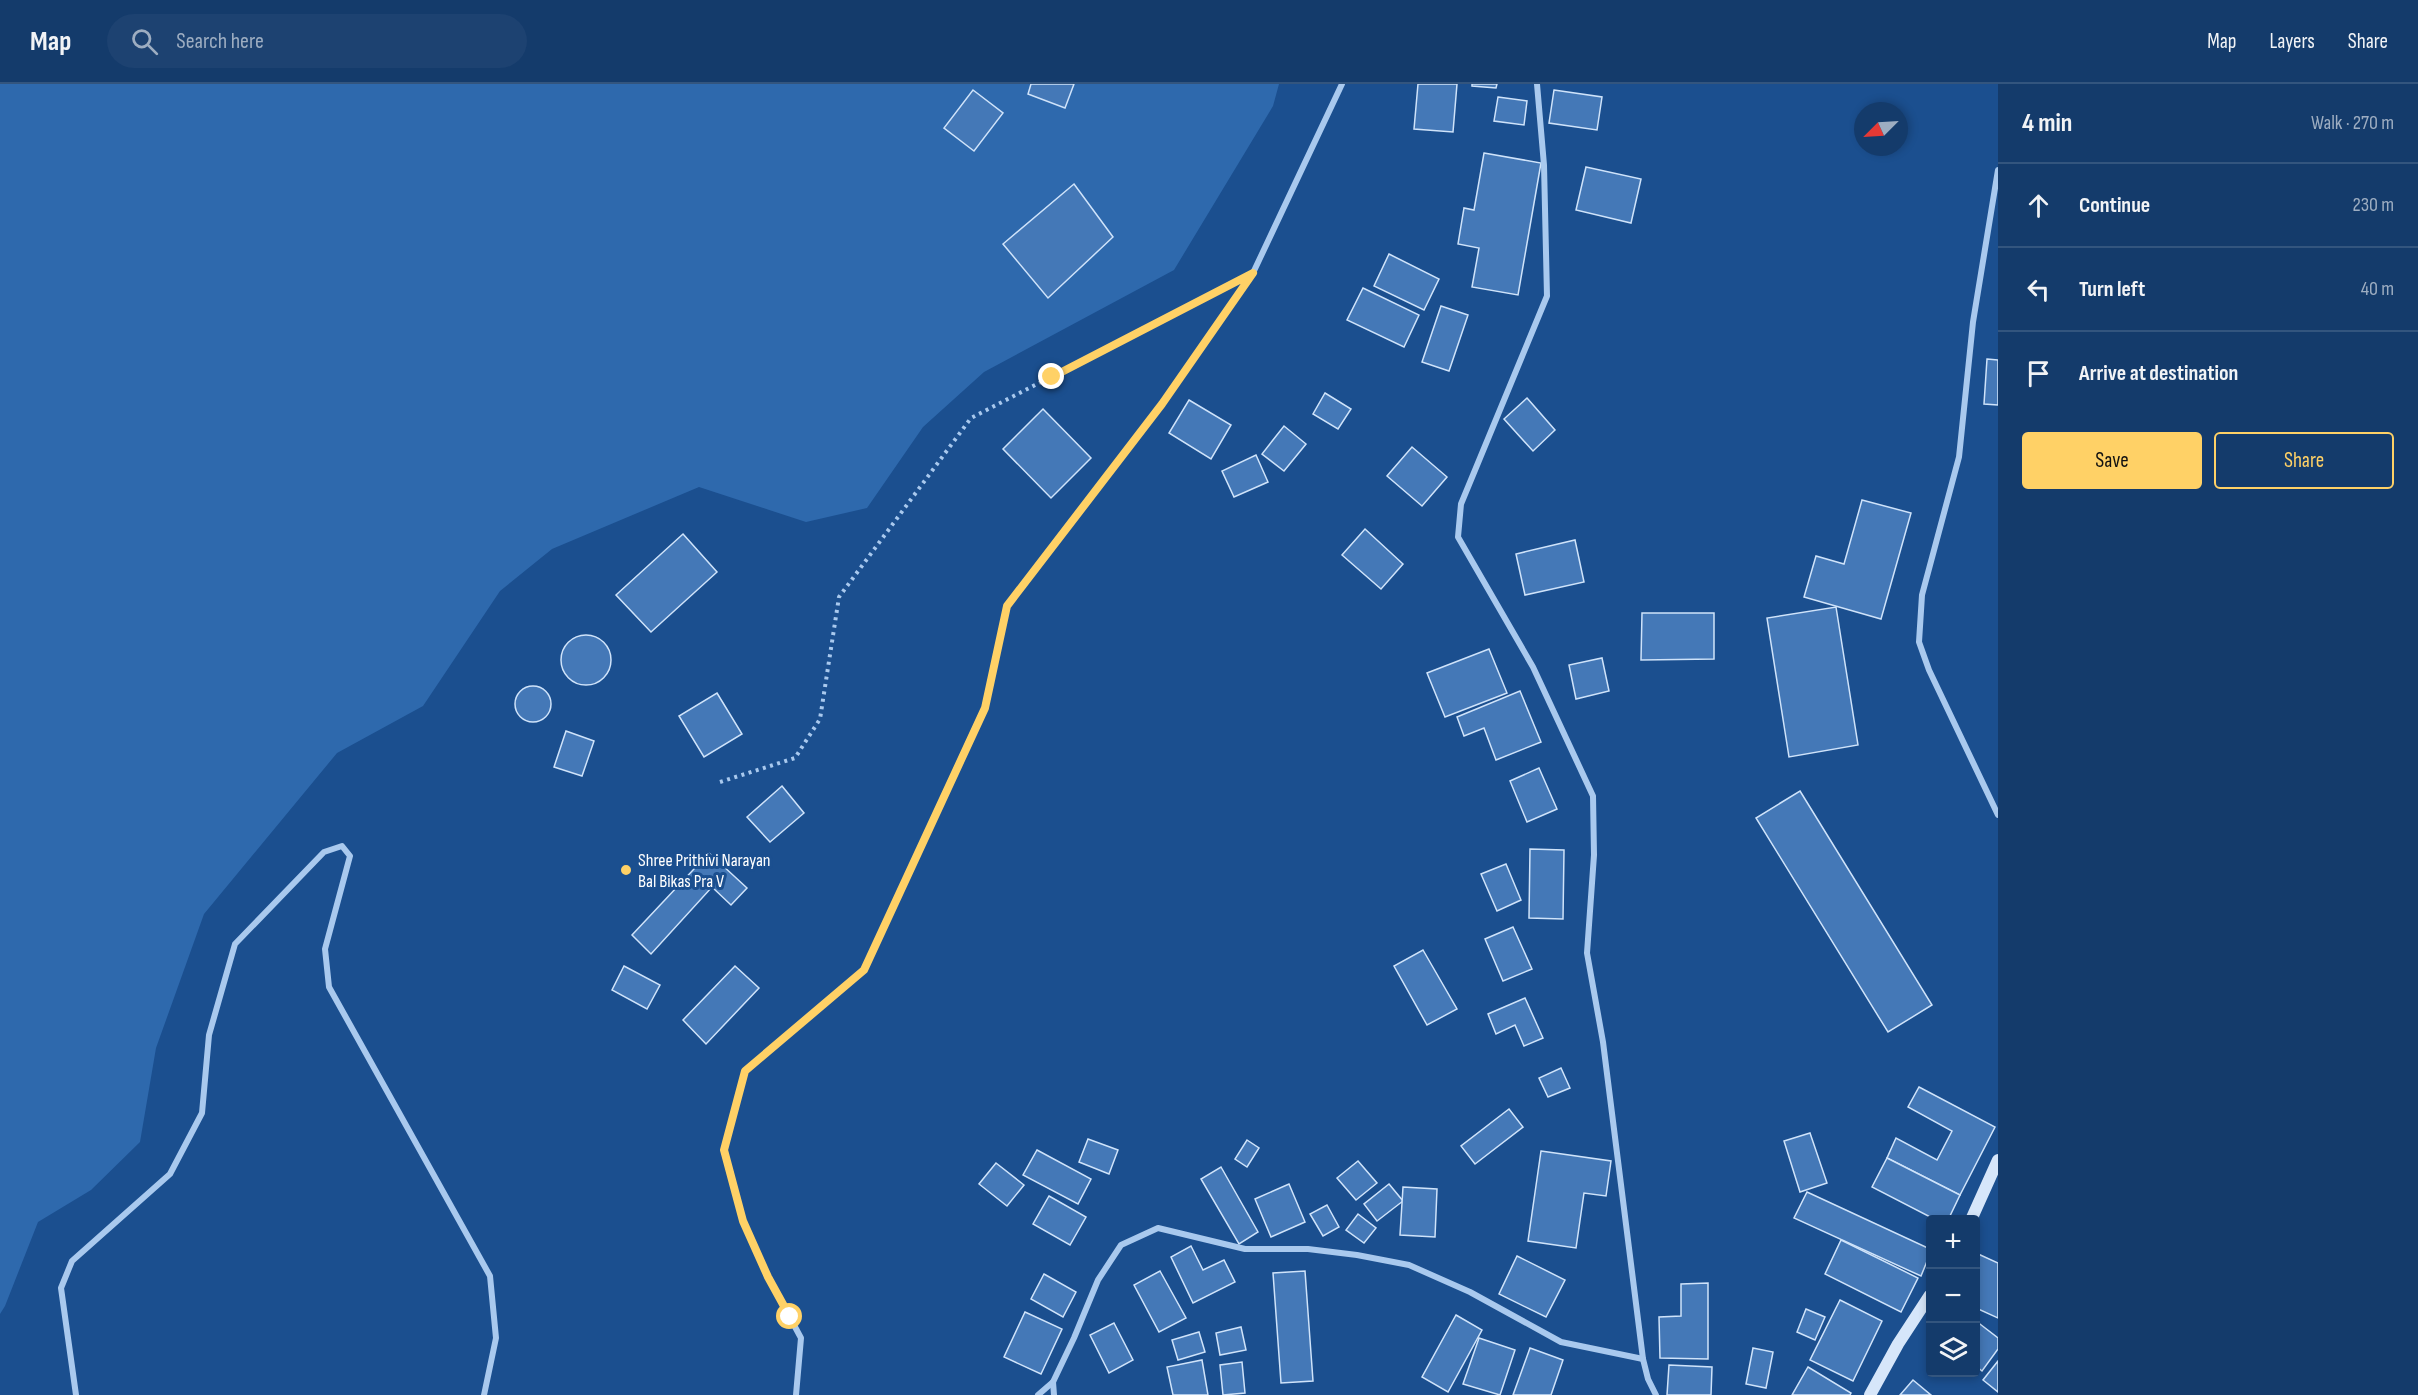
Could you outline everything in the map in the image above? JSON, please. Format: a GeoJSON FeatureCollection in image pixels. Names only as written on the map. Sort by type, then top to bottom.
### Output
{"type":"FeatureCollection","features":[{"type":"Feature","properties":{"kind":"street"},"geometry":{"type":"LineString","coordinates":[[796,1395],[801,1338],[768,1277],[743,1221],[724,1150],[745,1071],[864,970],[985,708],[1007,606],[1162,404],[1253,273],[1342,84]]}},
{"type":"Feature","properties":{"kind":"street"},"geometry":{"type":"LineString","coordinates":[[1537,84],[1544,165],[1547,296],[1461,504],[1458,537],[1533,667],[1593,796],[1594,855],[1587,953],[1604,1042],[1643,1359],[1648,1379],[1656,1395]]}},
{"type":"Feature","properties":{"kind":"street"},"geometry":{"type":"LineString","coordinates":[[1998,170],[1973,322],[1959,457],[1922,595],[1918,642],[1998,815]]}},
{"type":"Feature","properties":{"kind":"street"},"geometry":{"type":"LineString","coordinates":[[76,1395],[61,1288],[72,1261],[170,1174],[202,1113],[209,1035],[235,944],[324,852],[342,846],[350,856],[325,949],[329,987],[490,1276],[496,1338],[484,1395]]}},
{"type":"Feature","properties":{"kind":"street"},"geometry":{"type":"LineString","coordinates":[[1973,1215],[1998,1160]]}},
{"type":"Feature","properties":{"kind":"street"},"geometry":{"type":"LineString","coordinates":[[1038,1395],[1053,1382],[1098,1280],[1121,1245],[1158,1228],[1245,1249],[1308,1249],[1409,1265],[1470,1292],[1561,1342],[1643,1359]]}},
{"type":"Feature","properties":{"kind":"street"},"geometry":{"type":"LineString","coordinates":[[1870,1395],[1898,1344],[1926,1301]]}},
{"type":"Feature","properties":{"kind":"street"},"geometry":{"type":"LineString","coordinates":[[1053,1382],[1054,1395]]}},
{"type":"Feature","properties":{"kind":"path"},"geometry":{"type":"LineString","coordinates":[[720,782],[795,758],[820,719],[840,597],[971,418],[1211,295]]}},
{"type":"Feature","properties":{"kind":"shaded area"},"geometry":{"type":"Polygon","coordinates":[[[0,84],[1279,84],[1273,106],[1174,270],[984,372],[923,427],[867,508],[806,522],[699,487],[552,549],[500,591],[423,706],[337,753],[204,914],[156,1048],[140,1142],[91,1190],[38,1222],[0,1314],[0,84]]]}},
{"type":"Feature","properties":{"kind":"building"},"geometry":{"type":"Polygon","coordinates":[[[1031,84],[1074,84],[1065,108],[1028,94],[1031,84]]]}},
{"type":"Feature","properties":{"kind":"building"},"geometry":{"type":"Polygon","coordinates":[[[1418,84],[1457,84],[1453,132],[1414,129],[1418,84]]]}},
{"type":"Feature","properties":{"kind":"building"},"geometry":{"type":"Polygon","coordinates":[[[1472,84],[1497,84],[1496,88],[1472,86],[1472,84]]]}},
{"type":"Feature","properties":{"kind":"building"},"geometry":{"type":"Polygon","coordinates":[[[973,90],[1003,113],[974,151],[944,128],[973,90]]]}},
{"type":"Feature","properties":{"kind":"building"},"geometry":{"type":"Polygon","coordinates":[[[1554,90],[1602,97],[1597,130],[1549,123],[1554,90]]]}},
{"type":"Feature","properties":{"kind":"building"},"geometry":{"type":"Polygon","coordinates":[[[1498,97],[1527,101],[1524,125],[1494,121],[1498,97]]]}},
{"type":"Feature","properties":{"kind":"building"},"geometry":{"type":"Polygon","coordinates":[[[1484,153],[1541,163],[1518,295],[1472,287],[1479,248],[1458,244],[1464,208],[1474,210],[1484,153]]]}},
{"type":"Feature","properties":{"kind":"building"},"geometry":{"type":"Polygon","coordinates":[[[1586,167],[1641,179],[1631,223],[1576,210],[1586,167]]]}},
{"type":"Feature","properties":{"kind":"building"},"geometry":{"type":"Polygon","coordinates":[[[1074,184],[1113,237],[1048,298],[1003,244],[1074,184]]]}},
{"type":"Feature","properties":{"kind":"building"},"geometry":{"type":"Polygon","coordinates":[[[1389,254],[1439,279],[1424,310],[1374,286],[1389,254]]]}},
{"type":"Feature","properties":{"kind":"building"},"geometry":{"type":"Polygon","coordinates":[[[1363,288],[1419,315],[1404,347],[1347,320],[1363,288]]]}},
{"type":"Feature","properties":{"kind":"building"},"geometry":{"type":"Polygon","coordinates":[[[1441,306],[1468,315],[1449,371],[1422,362],[1441,306]]]}},
{"type":"Feature","properties":{"kind":"building"},"geometry":{"type":"Polygon","coordinates":[[[1987,359],[1998,360],[1998,405],[1984,404],[1987,359]]]}},
{"type":"Feature","properties":{"kind":"building"},"geometry":{"type":"Polygon","coordinates":[[[1325,393],[1351,409],[1338,429],[1313,414],[1325,393]]]}},
{"type":"Feature","properties":{"kind":"building"},"geometry":{"type":"Polygon","coordinates":[[[1527,398],[1555,430],[1533,451],[1504,419],[1527,398]]]}},
{"type":"Feature","properties":{"kind":"building"},"geometry":{"type":"Polygon","coordinates":[[[1189,400],[1231,425],[1211,459],[1169,433],[1189,400]]]}},
{"type":"Feature","properties":{"kind":"building"},"geometry":{"type":"Polygon","coordinates":[[[1043,409],[1091,458],[1051,498],[1003,449],[1043,409]]]}},
{"type":"Feature","properties":{"kind":"building"},"geometry":{"type":"Polygon","coordinates":[[[1284,426],[1306,444],[1284,471],[1262,454],[1284,426]]]}},
{"type":"Feature","properties":{"kind":"building"},"geometry":{"type":"Polygon","coordinates":[[[1412,447],[1447,477],[1422,506],[1387,476],[1412,447]]]}},
{"type":"Feature","properties":{"kind":"building"},"geometry":{"type":"Polygon","coordinates":[[[1256,455],[1268,482],[1234,497],[1222,471],[1256,455]]]}},
{"type":"Feature","properties":{"kind":"building"},"geometry":{"type":"Polygon","coordinates":[[[1862,500],[1911,513],[1881,619],[1804,597],[1816,556],[1844,564],[1862,500]]]}},
{"type":"Feature","properties":{"kind":"building"},"geometry":{"type":"Polygon","coordinates":[[[1365,529],[1403,564],[1381,589],[1342,555],[1365,529]]]}},
{"type":"Feature","properties":{"kind":"building"},"geometry":{"type":"Polygon","coordinates":[[[683,534],[717,572],[651,632],[616,595],[683,534]]]}},
{"type":"Feature","properties":{"kind":"building"},"geometry":{"type":"Polygon","coordinates":[[[1575,540],[1584,582],[1525,595],[1516,554],[1575,540]]]}},
{"type":"Feature","properties":{"kind":"building"},"geometry":{"type":"Polygon","coordinates":[[[1836,607],[1858,745],[1789,757],[1767,618],[1836,607]]]}},
{"type":"Feature","properties":{"kind":"building"},"geometry":{"type":"Polygon","coordinates":[[[1642,613],[1714,613],[1714,659],[1641,660],[1642,613]]]}},
{"type":"Feature","properties":{"kind":"building"},"geometry":{"type":"Polygon","coordinates":[[[586,635],[604,642],[611,660],[604,678],[586,685],[568,678],[561,660],[568,642],[586,635]]]}},
{"type":"Feature","properties":{"kind":"building"},"geometry":{"type":"Polygon","coordinates":[[[1489,649],[1507,693],[1445,717],[1427,673],[1489,649]]]}},
{"type":"Feature","properties":{"kind":"building"},"geometry":{"type":"Polygon","coordinates":[[[1602,658],[1609,691],[1576,699],[1569,665],[1602,658]]]}},
{"type":"Feature","properties":{"kind":"building"},"geometry":{"type":"Polygon","coordinates":[[[533,686],[546,691],[551,704],[546,717],[533,722],[520,717],[515,704],[520,691],[533,686]]]}},
{"type":"Feature","properties":{"kind":"building"},"geometry":{"type":"Polygon","coordinates":[[[1520,691],[1541,742],[1496,760],[1484,728],[1464,736],[1457,717],[1520,691]]]}},
{"type":"Feature","properties":{"kind":"building"},"geometry":{"type":"Polygon","coordinates":[[[717,693],[742,734],[704,757],[679,716],[717,693]]]}},
{"type":"Feature","properties":{"kind":"building"},"geometry":{"type":"Polygon","coordinates":[[[566,731],[594,741],[582,776],[554,767],[566,731]]]}},
{"type":"Feature","properties":{"kind":"building"},"geometry":{"type":"Polygon","coordinates":[[[1539,768],[1557,809],[1527,822],[1510,781],[1539,768]]]}},
{"type":"Feature","properties":{"kind":"building"},"geometry":{"type":"Polygon","coordinates":[[[782,786],[804,813],[770,842],[747,817],[782,786]]]}},
{"type":"Feature","properties":{"kind":"building"},"geometry":{"type":"Polygon","coordinates":[[[1800,791],[1932,1005],[1888,1032],[1756,818],[1800,791]]]}},
{"type":"Feature","properties":{"kind":"building"},"geometry":{"type":"Polygon","coordinates":[[[1530,849],[1564,850],[1563,919],[1529,918],[1530,849]]]}},
{"type":"Feature","properties":{"kind":"building"},"geometry":{"type":"Polygon","coordinates":[[[709,853],[747,888],[731,905],[712,887],[651,954],[632,935],[709,853]]]}},
{"type":"Feature","properties":{"kind":"building"},"geometry":{"type":"Polygon","coordinates":[[[1506,864],[1521,900],[1497,911],[1481,874],[1506,864]]]}},
{"type":"Feature","properties":{"kind":"building"},"geometry":{"type":"Polygon","coordinates":[[[1513,927],[1532,969],[1503,981],[1485,939],[1513,927]]]}},
{"type":"Feature","properties":{"kind":"building"},"geometry":{"type":"Polygon","coordinates":[[[1423,950],[1457,1009],[1427,1025],[1394,966],[1423,950]]]}},
{"type":"Feature","properties":{"kind":"building"},"geometry":{"type":"Polygon","coordinates":[[[624,966],[660,985],[647,1009],[612,990],[624,966]]]}},
{"type":"Feature","properties":{"kind":"building"},"geometry":{"type":"Polygon","coordinates":[[[735,966],[759,988],[706,1044],[683,1020],[735,966]]]}},
{"type":"Feature","properties":{"kind":"building"},"geometry":{"type":"Polygon","coordinates":[[[1525,998],[1543,1038],[1524,1046],[1515,1025],[1496,1034],[1488,1014],[1525,998]]]}},
{"type":"Feature","properties":{"kind":"building"},"geometry":{"type":"Polygon","coordinates":[[[1561,1068],[1570,1088],[1548,1097],[1539,1078],[1561,1068]]]}},
{"type":"Feature","properties":{"kind":"building"},"geometry":{"type":"Polygon","coordinates":[[[1919,1087],[1995,1127],[1960,1195],[1887,1158],[1896,1138],[1937,1160],[1952,1131],[1908,1107],[1919,1087]]]}},
{"type":"Feature","properties":{"kind":"building"},"geometry":{"type":"Polygon","coordinates":[[[1509,1109],[1523,1127],[1475,1164],[1461,1146],[1509,1109]]]}},
{"type":"Feature","properties":{"kind":"building"},"geometry":{"type":"Polygon","coordinates":[[[1810,1133],[1827,1183],[1800,1192],[1784,1141],[1810,1133]]]}},
{"type":"Feature","properties":{"kind":"building"},"geometry":{"type":"Polygon","coordinates":[[[1088,1139],[1118,1150],[1109,1174],[1079,1162],[1088,1139]]]}},
{"type":"Feature","properties":{"kind":"building"},"geometry":{"type":"Polygon","coordinates":[[[1247,1140],[1259,1148],[1247,1167],[1235,1159],[1247,1140]]]}},
{"type":"Feature","properties":{"kind":"building"},"geometry":{"type":"Polygon","coordinates":[[[1037,1150],[1091,1179],[1078,1204],[1023,1175],[1037,1150]]]}},
{"type":"Feature","properties":{"kind":"building"},"geometry":{"type":"Polygon","coordinates":[[[1541,1151],[1611,1161],[1606,1196],[1584,1193],[1576,1248],[1528,1241],[1541,1151]]]}},
{"type":"Feature","properties":{"kind":"building"},"geometry":{"type":"Polygon","coordinates":[[[1887,1158],[1960,1195],[1950,1215],[1926,1215],[1872,1187],[1887,1158]]]}},
{"type":"Feature","properties":{"kind":"building"},"geometry":{"type":"Polygon","coordinates":[[[1358,1161],[1377,1183],[1356,1200],[1337,1178],[1358,1161]]]}},
{"type":"Feature","properties":{"kind":"building"},"geometry":{"type":"Polygon","coordinates":[[[996,1163],[1024,1185],[1007,1206],[979,1184],[996,1163]]]}},
{"type":"Feature","properties":{"kind":"building"},"geometry":{"type":"Polygon","coordinates":[[[1221,1167],[1258,1232],[1239,1244],[1201,1179],[1221,1167]]]}},
{"type":"Feature","properties":{"kind":"building"},"geometry":{"type":"Polygon","coordinates":[[[1289,1184],[1305,1222],[1271,1237],[1255,1199],[1289,1184]]]}},
{"type":"Feature","properties":{"kind":"building"},"geometry":{"type":"Polygon","coordinates":[[[1389,1184],[1403,1201],[1377,1221],[1364,1204],[1389,1184]]]}},
{"type":"Feature","properties":{"kind":"building"},"geometry":{"type":"Polygon","coordinates":[[[1403,1187],[1437,1189],[1435,1237],[1400,1235],[1403,1187]]]}},
{"type":"Feature","properties":{"kind":"building"},"geometry":{"type":"Polygon","coordinates":[[[1807,1192],[1926,1247],[1926,1264],[1921,1276],[1794,1218],[1807,1192]]]}},
{"type":"Feature","properties":{"kind":"building"},"geometry":{"type":"Polygon","coordinates":[[[1049,1196],[1086,1217],[1070,1245],[1033,1224],[1049,1196]]]}},
{"type":"Feature","properties":{"kind":"building"},"geometry":{"type":"Polygon","coordinates":[[[1327,1205],[1339,1227],[1323,1236],[1310,1214],[1327,1205]]]}},
{"type":"Feature","properties":{"kind":"building"},"geometry":{"type":"Polygon","coordinates":[[[1358,1214],[1376,1228],[1364,1243],[1346,1230],[1358,1214]]]}},
{"type":"Feature","properties":{"kind":"building"},"geometry":{"type":"Polygon","coordinates":[[[1841,1240],[1918,1278],[1901,1312],[1825,1274],[1841,1240]]]}},
{"type":"Feature","properties":{"kind":"building"},"geometry":{"type":"Polygon","coordinates":[[[1191,1246],[1203,1270],[1224,1260],[1235,1282],[1193,1303],[1171,1257],[1191,1246]]]}},
{"type":"Feature","properties":{"kind":"building"},"geometry":{"type":"Polygon","coordinates":[[[1980,1255],[1998,1263],[1998,1318],[1980,1310],[1980,1255]]]}},
{"type":"Feature","properties":{"kind":"building"},"geometry":{"type":"Polygon","coordinates":[[[1517,1256],[1565,1280],[1546,1317],[1499,1294],[1517,1256]]]}},
{"type":"Feature","properties":{"kind":"building"},"geometry":{"type":"Polygon","coordinates":[[[1160,1271],[1186,1318],[1159,1332],[1134,1285],[1160,1271]]]}},
{"type":"Feature","properties":{"kind":"building"},"geometry":{"type":"Polygon","coordinates":[[[1305,1271],[1313,1381],[1281,1383],[1273,1273],[1305,1271]]]}},
{"type":"Feature","properties":{"kind":"building"},"geometry":{"type":"Polygon","coordinates":[[[1044,1274],[1076,1292],[1063,1317],[1031,1299],[1044,1274]]]}},
{"type":"Feature","properties":{"kind":"building"},"geometry":{"type":"Polygon","coordinates":[[[1708,1283],[1708,1359],[1660,1358],[1659,1317],[1681,1316],[1681,1284],[1708,1283]]]}},
{"type":"Feature","properties":{"kind":"building"},"geometry":{"type":"Polygon","coordinates":[[[1840,1300],[1882,1321],[1853,1381],[1810,1360],[1840,1300]]]}},
{"type":"Feature","properties":{"kind":"building"},"geometry":{"type":"Polygon","coordinates":[[[1806,1309],[1825,1317],[1815,1340],[1797,1332],[1806,1309]]]}},
{"type":"Feature","properties":{"kind":"building"},"geometry":{"type":"Polygon","coordinates":[[[1025,1312],[1062,1329],[1041,1374],[1004,1357],[1025,1312]]]}},
{"type":"Feature","properties":{"kind":"building"},"geometry":{"type":"Polygon","coordinates":[[[1456,1315],[1482,1330],[1448,1392],[1422,1377],[1456,1315]]]}},
{"type":"Feature","properties":{"kind":"building"},"geometry":{"type":"Polygon","coordinates":[[[1114,1323],[1133,1360],[1109,1373],[1090,1335],[1114,1323]]]}},
{"type":"Feature","properties":{"kind":"building"},"geometry":{"type":"Polygon","coordinates":[[[1980,1324],[1998,1338],[1998,1349],[1982,1371],[1980,1369],[1980,1324]]]}},
{"type":"Feature","properties":{"kind":"building"},"geometry":{"type":"Polygon","coordinates":[[[1241,1327],[1246,1350],[1220,1355],[1216,1333],[1241,1327]]]}},
{"type":"Feature","properties":{"kind":"building"},"geometry":{"type":"Polygon","coordinates":[[[1199,1332],[1205,1352],[1178,1360],[1172,1340],[1199,1332]]]}},
{"type":"Feature","properties":{"kind":"building"},"geometry":{"type":"Polygon","coordinates":[[[1479,1338],[1515,1350],[1500,1395],[1463,1384],[1479,1338]]]}},
{"type":"Feature","properties":{"kind":"building"},"geometry":{"type":"Polygon","coordinates":[[[1530,1348],[1563,1360],[1551,1395],[1513,1395],[1530,1348]]]}},
{"type":"Feature","properties":{"kind":"building"},"geometry":{"type":"Polygon","coordinates":[[[1753,1348],[1773,1352],[1766,1388],[1746,1384],[1753,1348]]]}},
{"type":"Feature","properties":{"kind":"building"},"geometry":{"type":"Polygon","coordinates":[[[1202,1360],[1208,1395],[1173,1395],[1167,1367],[1202,1360]]]}},
{"type":"Feature","properties":{"kind":"building"},"geometry":{"type":"Polygon","coordinates":[[[1998,1361],[1998,1392],[1983,1380],[1998,1361]]]}},
{"type":"Feature","properties":{"kind":"building"},"geometry":{"type":"Polygon","coordinates":[[[1242,1362],[1245,1393],[1223,1395],[1220,1365],[1242,1362]]]}},
{"type":"Feature","properties":{"kind":"building"},"geometry":{"type":"Polygon","coordinates":[[[1669,1365],[1712,1367],[1711,1395],[1667,1395],[1669,1365]]]}},
{"type":"Feature","properties":{"kind":"building"},"geometry":{"type":"Polygon","coordinates":[[[1808,1367],[1851,1393],[1850,1395],[1792,1395],[1808,1367]]]}},
{"type":"Feature","properties":{"kind":"building"},"geometry":{"type":"Polygon","coordinates":[[[1913,1380],[1931,1395],[1900,1395],[1913,1380]]]}},
{"type":"Feature","properties":{"kind":"place","name":"Shree Prithivi Narayan Bal Bikas Pra V"},"geometry":{"type":"Point","coordinates":[626,870]}},
{"type":"Feature","properties":{"kind":"route"},"geometry":{"type":"LineString","coordinates":[[790,1317],[768,1277],[743,1221],[724,1150],[745,1071],[864,970],[985,708],[1007,606],[1162,404],[1253,273],[1052,377]]}}]}
